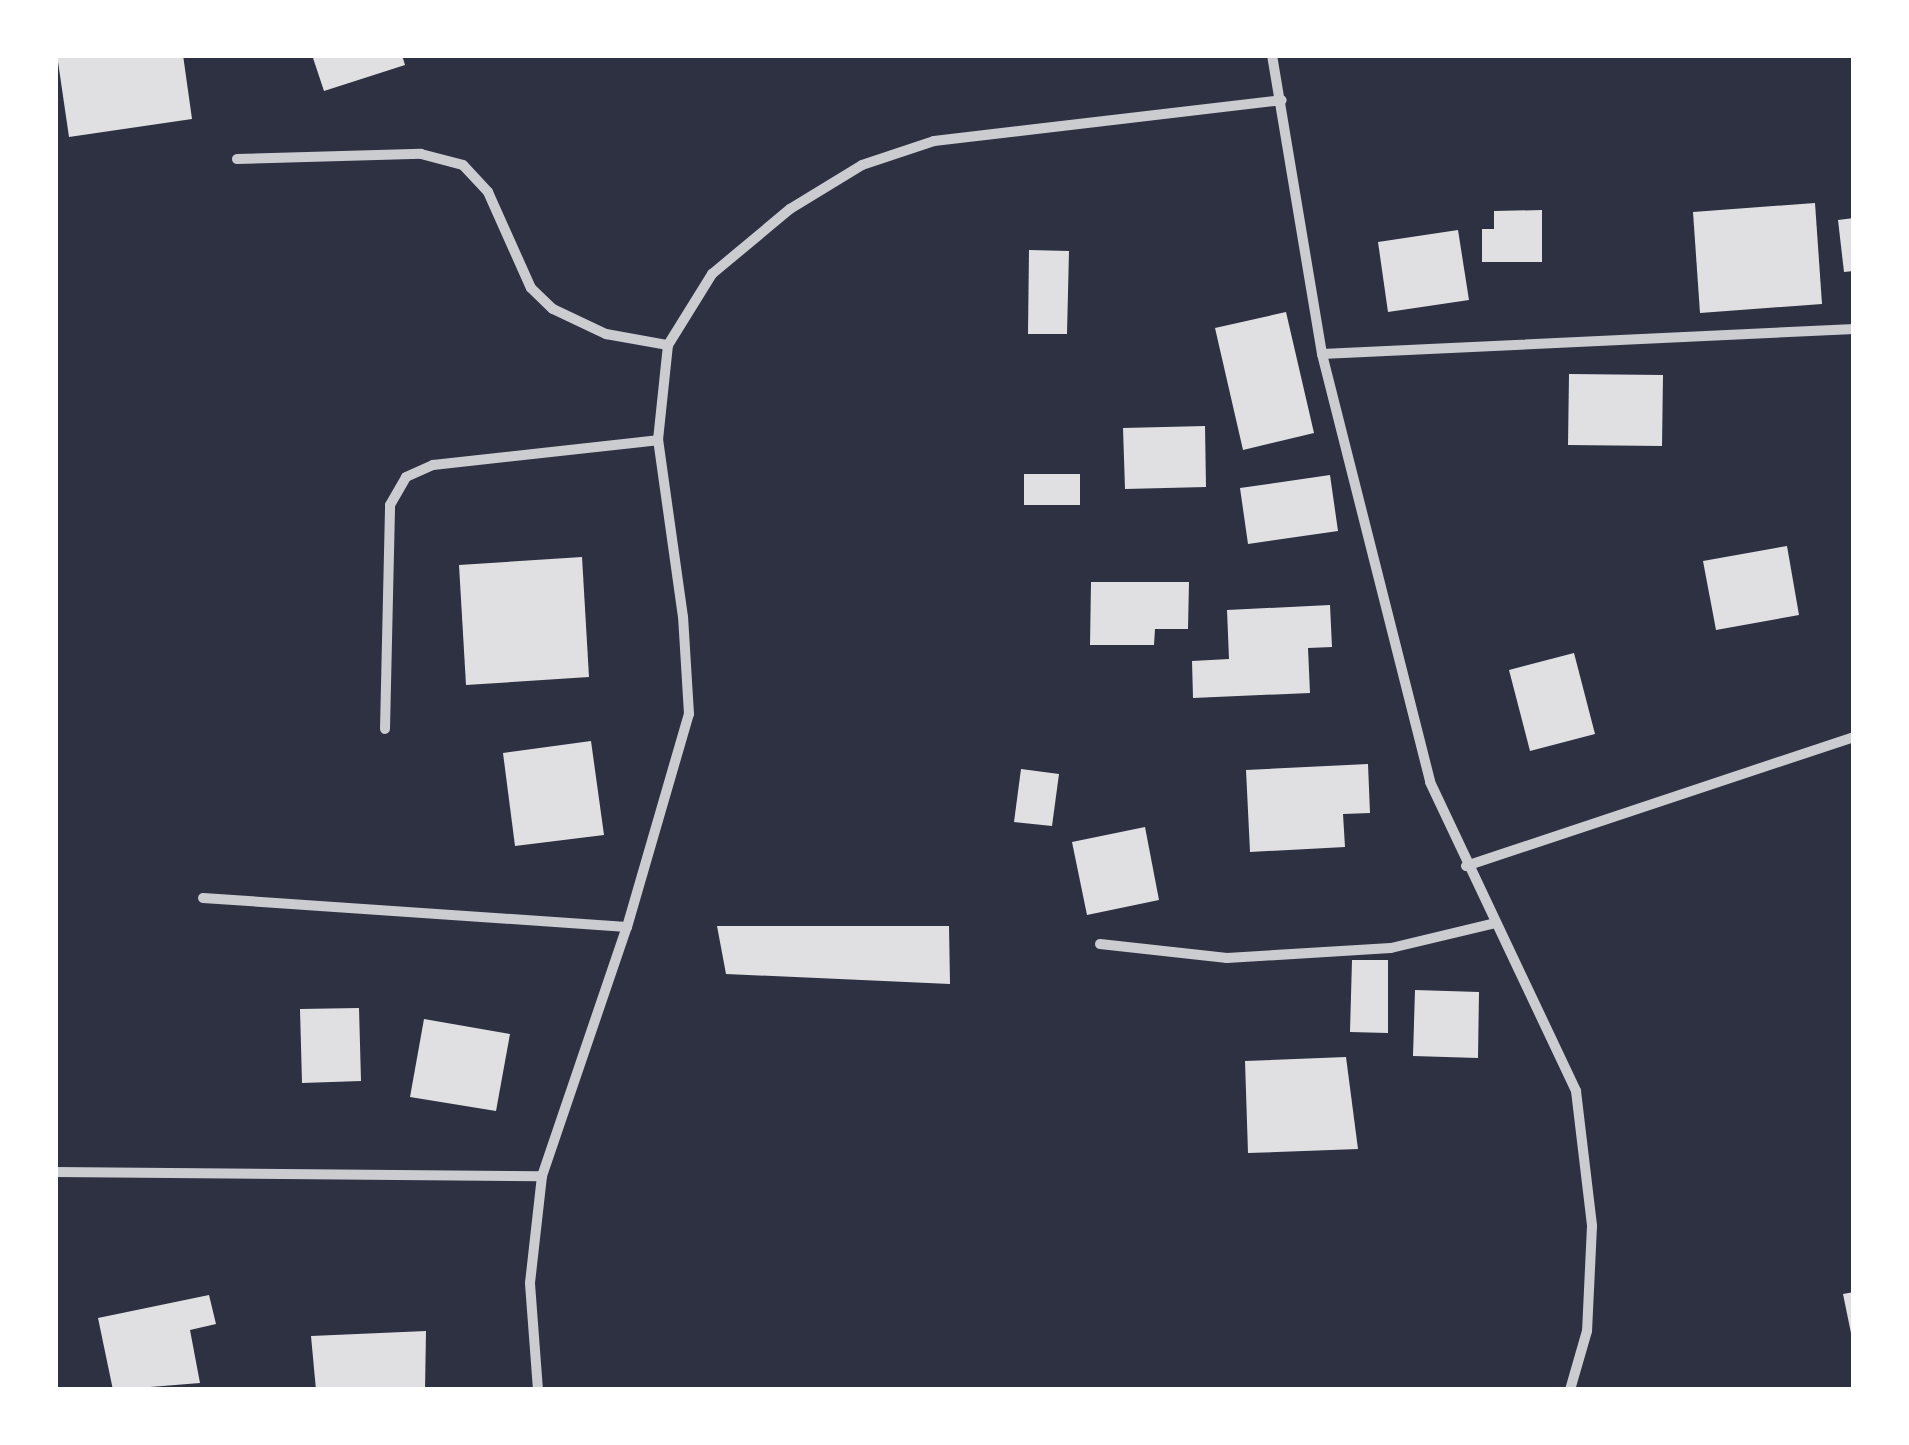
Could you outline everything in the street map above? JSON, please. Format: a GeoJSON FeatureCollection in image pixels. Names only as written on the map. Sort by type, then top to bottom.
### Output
{"type":"FeatureCollection","features":[{"type":"Feature","properties":{"kind":"street"},"geometry":{"type":"LineString","coordinates":[[1272,55],[1322,354],[1430,782],[1466,866],[1554,1033],[1576,1091],[1592,1226],[1587,1332],[1570,1390]]}},
{"type":"Feature","properties":{"kind":"street"},"geometry":{"type":"LineString","coordinates":[[538,1390],[530,1283],[542,1176],[627,926],[688,714],[683,617],[658,440],[668,344],[712,274],[790,209],[862,165],[934,141],[1282,100]]}},
{"type":"Feature","properties":{"kind":"street"},"geometry":{"type":"LineString","coordinates":[[237,160],[421,154],[462,165],[488,192],[532,288],[553,309],[606,334],[668,344]]}},
{"type":"Feature","properties":{"kind":"street"},"geometry":{"type":"LineString","coordinates":[[1322,354],[1854,329]]}},
{"type":"Feature","properties":{"kind":"street"},"geometry":{"type":"LineString","coordinates":[[385,729],[390,505],[406,477],[433,465],[658,440]]}},
{"type":"Feature","properties":{"kind":"street"},"geometry":{"type":"LineString","coordinates":[[1466,866],[1854,737]]}},
{"type":"Feature","properties":{"kind":"street"},"geometry":{"type":"LineString","coordinates":[[203,898],[627,926]]}},
{"type":"Feature","properties":{"kind":"street"},"geometry":{"type":"LineString","coordinates":[[1100,944],[1227,958],[1391,948],[1495,923]]}},
{"type":"Feature","properties":{"kind":"street"},"geometry":{"type":"LineString","coordinates":[[55,1172],[542,1176]]}},
{"type":"Feature","properties":{"kind":"building"},"geometry":{"type":"Polygon","coordinates":[[[57,55],[183,55],[192,119],[69,137],[57,55]]]}},
{"type":"Feature","properties":{"kind":"building"},"geometry":{"type":"Polygon","coordinates":[[[312,55],[402,55],[405,65],[324,91],[312,55]]]}},
{"type":"Feature","properties":{"kind":"building"},"geometry":{"type":"Polygon","coordinates":[[[1815,203],[1822,304],[1700,313],[1693,212],[1815,203]]]}},
{"type":"Feature","properties":{"kind":"building"},"geometry":{"type":"Polygon","coordinates":[[[1542,210],[1542,262],[1482,262],[1482,229],[1494,229],[1494,211],[1542,210]]]}},
{"type":"Feature","properties":{"kind":"building"},"geometry":{"type":"Polygon","coordinates":[[[1854,218],[1854,271],[1844,272],[1838,220],[1854,218]]]}},
{"type":"Feature","properties":{"kind":"building"},"geometry":{"type":"Polygon","coordinates":[[[1458,230],[1469,300],[1388,312],[1378,242],[1458,230]]]}},
{"type":"Feature","properties":{"kind":"building"},"geometry":{"type":"Polygon","coordinates":[[[1029,250],[1069,251],[1067,334],[1028,334],[1029,250]]]}},
{"type":"Feature","properties":{"kind":"building"},"geometry":{"type":"Polygon","coordinates":[[[1286,312],[1314,433],[1243,450],[1215,328],[1286,312]]]}},
{"type":"Feature","properties":{"kind":"building"},"geometry":{"type":"Polygon","coordinates":[[[1569,374],[1663,375],[1662,446],[1568,445],[1569,374]]]}},
{"type":"Feature","properties":{"kind":"building"},"geometry":{"type":"Polygon","coordinates":[[[1205,426],[1206,487],[1125,489],[1123,428],[1205,426]]]}},
{"type":"Feature","properties":{"kind":"building"},"geometry":{"type":"Polygon","coordinates":[[[1024,474],[1080,474],[1080,505],[1024,505],[1024,474]]]}},
{"type":"Feature","properties":{"kind":"building"},"geometry":{"type":"Polygon","coordinates":[[[1330,475],[1338,531],[1248,544],[1240,488],[1330,475]]]}},
{"type":"Feature","properties":{"kind":"building"},"geometry":{"type":"Polygon","coordinates":[[[1787,546],[1799,615],[1716,630],[1703,561],[1787,546]]]}},
{"type":"Feature","properties":{"kind":"building"},"geometry":{"type":"Polygon","coordinates":[[[582,557],[589,677],[466,685],[459,565],[582,557]]]}},
{"type":"Feature","properties":{"kind":"building"},"geometry":{"type":"Polygon","coordinates":[[[1091,582],[1189,582],[1188,629],[1155,629],[1154,645],[1090,645],[1091,582]]]}},
{"type":"Feature","properties":{"kind":"building"},"geometry":{"type":"Polygon","coordinates":[[[1330,605],[1332,647],[1308,648],[1310,693],[1193,698],[1192,661],[1229,659],[1227,610],[1330,605]]]}},
{"type":"Feature","properties":{"kind":"building"},"geometry":{"type":"Polygon","coordinates":[[[1574,653],[1595,734],[1530,751],[1509,670],[1574,653]]]}},
{"type":"Feature","properties":{"kind":"building"},"geometry":{"type":"Polygon","coordinates":[[[591,741],[604,835],[515,846],[503,753],[591,741]]]}},
{"type":"Feature","properties":{"kind":"building"},"geometry":{"type":"Polygon","coordinates":[[[1368,764],[1370,813],[1343,814],[1345,847],[1250,852],[1246,770],[1368,764]]]}},
{"type":"Feature","properties":{"kind":"building"},"geometry":{"type":"Polygon","coordinates":[[[1021,769],[1059,774],[1052,826],[1014,822],[1021,769]]]}},
{"type":"Feature","properties":{"kind":"building"},"geometry":{"type":"Polygon","coordinates":[[[1145,827],[1159,900],[1087,915],[1072,842],[1145,827]]]}},
{"type":"Feature","properties":{"kind":"building"},"geometry":{"type":"Polygon","coordinates":[[[717,926],[949,926],[950,984],[726,974],[717,926]]]}},
{"type":"Feature","properties":{"kind":"building"},"geometry":{"type":"Polygon","coordinates":[[[1352,960],[1388,960],[1388,1033],[1350,1032],[1352,960]]]}},
{"type":"Feature","properties":{"kind":"building"},"geometry":{"type":"Polygon","coordinates":[[[1415,990],[1479,992],[1478,1058],[1413,1056],[1415,990]]]}},
{"type":"Feature","properties":{"kind":"building"},"geometry":{"type":"Polygon","coordinates":[[[359,1008],[361,1081],[302,1083],[300,1009],[359,1008]]]}},
{"type":"Feature","properties":{"kind":"building"},"geometry":{"type":"Polygon","coordinates":[[[424,1019],[510,1034],[496,1111],[410,1097],[424,1019]]]}},
{"type":"Feature","properties":{"kind":"building"},"geometry":{"type":"Polygon","coordinates":[[[1346,1057],[1358,1149],[1248,1153],[1245,1061],[1346,1057]]]}},
{"type":"Feature","properties":{"kind":"building"},"geometry":{"type":"Polygon","coordinates":[[[1854,1292],[1854,1338],[1852,1338],[1843,1294],[1854,1292]]]}},
{"type":"Feature","properties":{"kind":"building"},"geometry":{"type":"Polygon","coordinates":[[[209,1295],[216,1324],[190,1330],[200,1383],[113,1390],[98,1318],[209,1295]]]}},
{"type":"Feature","properties":{"kind":"building"},"geometry":{"type":"Polygon","coordinates":[[[426,1331],[425,1390],[316,1390],[311,1336],[426,1331]]]}}]}
